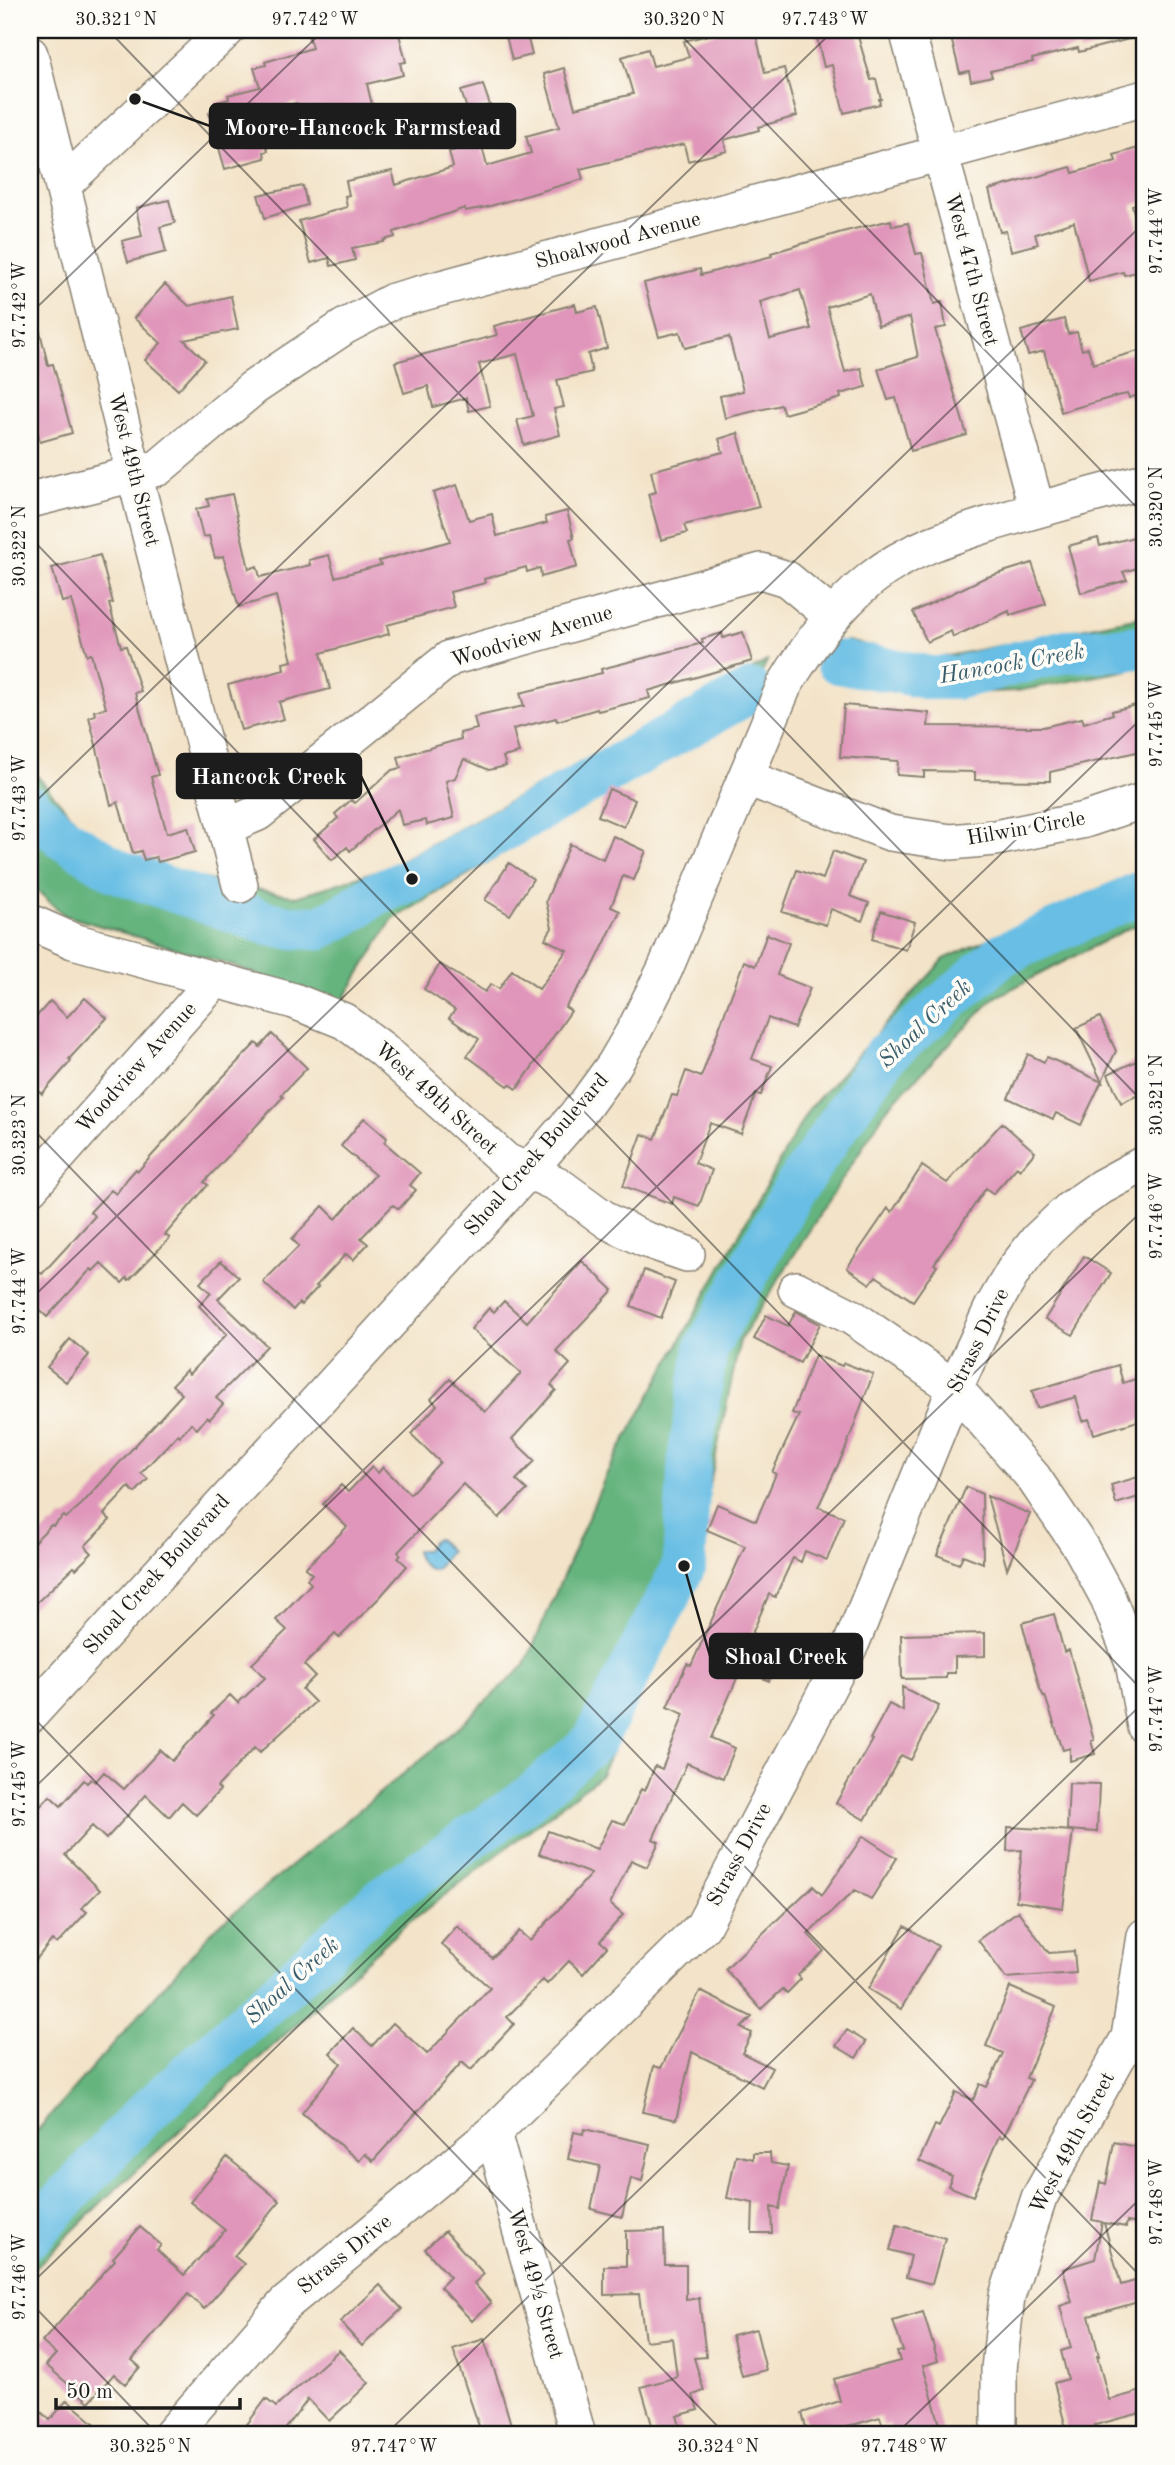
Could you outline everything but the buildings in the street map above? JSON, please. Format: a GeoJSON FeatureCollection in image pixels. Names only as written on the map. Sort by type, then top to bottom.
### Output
{"type":"FeatureCollection","features":[{"type":"Feature","properties":{"kind":"street"},"geometry":{"type":"LineString","coordinates":[[63,185],[227,30]]}},
{"type":"Feature","properties":{"kind":"street","name":"West 47th Street"},"geometry":{"type":"LineString","coordinates":[[907,30],[1037,510]]}},
{"type":"Feature","properties":{"kind":"street","name":"West 49th Street"},"geometry":{"type":"LineString","coordinates":[[30,54],[240,885]]}},
{"type":"Feature","properties":{"kind":"street","name":"Shoalwood Avenue"},"geometry":{"type":"LineString","coordinates":[[30,500],[158,468],[253,388],[345,327],[393,301],[1145,98]]}},
{"type":"Feature","properties":{"kind":"street","name":"Shoal Creek Boulevard"},"geometry":{"type":"LineString","coordinates":[[30,1715],[528,1171],[614,1065],[664,970],[784,686],[806,650],[833,617],[871,579],[900,559],[933,542],[1145,481]]}},
{"type":"Feature","properties":{"kind":"street","name":"Woodview Avenue"},"geometry":{"type":"LineString","coordinates":[[226,827],[258,813],[450,658],[761,571],[787,579],[833,617]]}},
{"type":"Feature","properties":{"kind":"street","name":"Hilwin Circle"},"geometry":{"type":"LineString","coordinates":[[747,778],[890,833],[951,842],[995,838],[1085,820],[1145,800]]}},
{"type":"Feature","properties":{"kind":"street","name":"West 49th Street"},"geometry":{"type":"LineString","coordinates":[[30,922],[73,942],[294,1001],[344,1021],[382,1049],[506,1161],[556,1184],[609,1222],[644,1239],[687,1254]]}},
{"type":"Feature","properties":{"kind":"street","name":"Woodview Avenue"},"geometry":{"type":"LineString","coordinates":[[30,1188],[216,979]]}},
{"type":"Feature","properties":{"kind":"street","name":"Strass Drive"},"geometry":{"type":"LineString","coordinates":[[172,2435],[285,2304],[493,2133],[703,1926],[852,1642],[956,1388],[992,1308],[1014,1270],[1038,1239],[1071,1208],[1101,1187],[1145,1163]]}},
{"type":"Feature","properties":{"kind":"street"},"geometry":{"type":"LineString","coordinates":[[796,1289],[852,1317],[956,1388],[1033,1477],[1082,1548],[1108,1598],[1133,1662],[1145,1727]]}},
{"type":"Feature","properties":{"kind":"street","name":"West 49th Street"},"geometry":{"type":"LineString","coordinates":[[999,2435],[999,2369],[1007,2296],[1039,2197],[1137,2039],[1145,1936]]}},
{"type":"Feature","properties":{"kind":"street","name":"West 49½ Street"},"geometry":{"type":"LineString","coordinates":[[493,2133],[578,2435]]}},
{"type":"Feature","properties":{"kind":"green space"},"geometry":{"type":"Polygon","coordinates":[[[1145,616],[1145,663],[1129,670],[1017,691],[915,695],[833,680],[847,641],[933,659],[1145,616]]]}},
{"type":"Feature","properties":{"kind":"green space"},"geometry":{"type":"Polygon","coordinates":[[[767,661],[740,720],[691,741],[392,920],[338,1009],[324,999],[231,965],[64,915],[30,884],[30,768],[84,830],[150,868],[296,897],[391,866],[767,661]]]}},
{"type":"Feature","properties":{"kind":"green space"},"geometry":{"type":"Polygon","coordinates":[[[1145,868],[1145,923],[1129,928],[994,998],[888,1107],[740,1340],[700,1531],[695,1580],[600,1776],[403,1927],[106,2198],[30,2273],[30,2139],[214,1929],[448,1737],[525,1665],[607,1473],[808,1110],[944,959],[1145,868]]]}},
{"type":"Feature","properties":{"kind":"water"},"geometry":{"type":"Polygon","coordinates":[[[438,1539],[450,1551],[435,1570],[422,1563],[416,1550],[426,1550],[432,1541],[438,1539]]]}},
{"type":"Feature","properties":{"kind":"waterway","name":"Hancock Creek"},"geometry":{"type":"LineString","coordinates":[[838,662],[929,678],[956,678],[1066,651],[1145,646]]}},
{"type":"Feature","properties":{"kind":"waterway","name":"Hancock Creek"},"geometry":{"type":"LineString","coordinates":[[30,807],[64,838],[117,871],[268,923],[319,928],[348,913],[375,894],[412,879],[481,842],[751,691]]}},
{"type":"Feature","properties":{"kind":"waterway","name":"Shoal Creek"},"geometry":{"type":"LineString","coordinates":[[30,2236],[138,2120],[385,1896],[528,1799],[594,1741],[684,1566],[690,1455],[706,1349],[790,1196],[885,1055],[1001,955],[1145,891]]}},
{"type":"Feature","properties":{"kind":"place","name":"Moore-Hancock Farmstead"},"geometry":{"type":"Point","coordinates":[135,99]}},
{"type":"Feature","properties":{"kind":"place","name":"Hancock Creek"},"geometry":{"type":"Point","coordinates":[412,879]}},
{"type":"Feature","properties":{"kind":"place","name":"Shoal Creek"},"geometry":{"type":"Point","coordinates":[684,1566]}}]}
